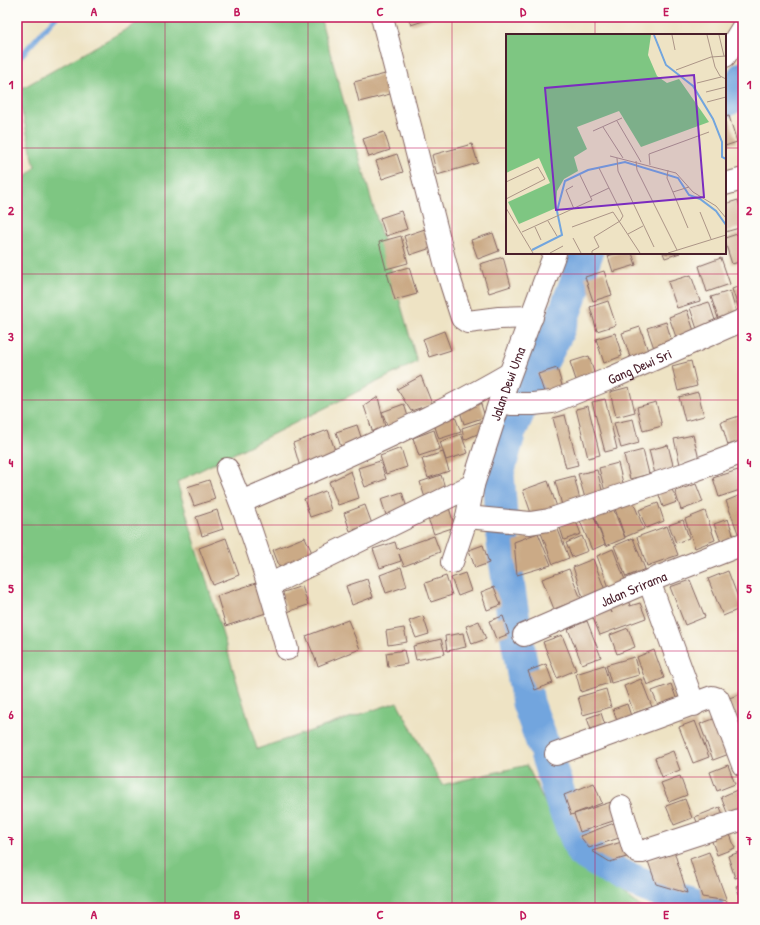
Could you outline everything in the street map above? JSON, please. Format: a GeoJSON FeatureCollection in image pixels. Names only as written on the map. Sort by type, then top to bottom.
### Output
{"type":"FeatureCollection","features":[{"type":"Feature","properties":{"kind":"street"},"geometry":{"type":"LineString","coordinates":[[382,17],[448,274],[462,318],[468,322],[499,318],[532,317]]}},
{"type":"Feature","properties":{"kind":"street"},"geometry":{"type":"LineString","coordinates":[[726,54],[743,27]]}},
{"type":"Feature","properties":{"kind":"street"},"geometry":{"type":"LineString","coordinates":[[726,184],[743,179]]}},
{"type":"Feature","properties":{"kind":"street","name":"Jalan Dewi Uma"},"geometry":{"type":"LineString","coordinates":[[452,562],[476,518],[473,485],[515,403],[509,374],[532,317],[555,254]]}},
{"type":"Feature","properties":{"kind":"street","name":"Gang Dewi Sri"},"geometry":{"type":"LineString","coordinates":[[515,403],[552,402],[611,378],[743,320]]}},
{"type":"Feature","properties":{"kind":"street"},"geometry":{"type":"LineString","coordinates":[[241,502],[314,471],[401,431],[484,389],[509,374]]}},
{"type":"Feature","properties":{"kind":"street"},"geometry":{"type":"LineString","coordinates":[[476,518],[530,523],[549,520],[687,473],[743,452]]}},
{"type":"Feature","properties":{"kind":"street"},"geometry":{"type":"LineString","coordinates":[[227,469],[241,502],[269,586],[287,649]]}},
{"type":"Feature","properties":{"kind":"street"},"geometry":{"type":"LineString","coordinates":[[269,586],[473,485]]}},
{"type":"Feature","properties":{"kind":"street","name":"Jalan Srirama"},"geometry":{"type":"LineString","coordinates":[[524,635],[648,581],[743,544]]}},
{"type":"Feature","properties":{"kind":"street"},"geometry":{"type":"LineString","coordinates":[[648,581],[694,704]]}},
{"type":"Feature","properties":{"kind":"street"},"geometry":{"type":"LineString","coordinates":[[556,754],[712,697],[718,699],[743,765]]}},
{"type":"Feature","properties":{"kind":"street"},"geometry":{"type":"LineString","coordinates":[[621,807],[634,847],[638,852],[743,819]]}},
{"type":"Feature","properties":{"kind":"green space"},"geometry":{"type":"Polygon","coordinates":[[[148,17],[320,17],[417,362],[177,482],[257,749],[397,702],[442,785],[527,765],[570,855],[641,907],[645,908],[17,908],[17,187],[35,167],[17,91],[148,17]]]}},
{"type":"Feature","properties":{"kind":"building"},"geometry":{"type":"Polygon","coordinates":[[[408,17],[432,17],[432,18],[411,25],[408,17]]]}},
{"type":"Feature","properties":{"kind":"building"},"geometry":{"type":"Polygon","coordinates":[[[389,73],[394,93],[359,102],[354,82],[389,73]]]}},
{"type":"Feature","properties":{"kind":"building"},"geometry":{"type":"Polygon","coordinates":[[[729,116],[737,142],[726,146],[726,117],[729,116]]]}},
{"type":"Feature","properties":{"kind":"building"},"geometry":{"type":"Polygon","coordinates":[[[384,132],[390,150],[369,157],[363,139],[384,132]]]}},
{"type":"Feature","properties":{"kind":"building"},"geometry":{"type":"Polygon","coordinates":[[[743,140],[743,156],[738,141],[743,140]]]}},
{"type":"Feature","properties":{"kind":"building"},"geometry":{"type":"Polygon","coordinates":[[[472,144],[478,163],[437,175],[432,155],[472,144]]]}},
{"type":"Feature","properties":{"kind":"building"},"geometry":{"type":"Polygon","coordinates":[[[397,154],[403,172],[382,179],[376,161],[397,154]]]}},
{"type":"Feature","properties":{"kind":"building"},"geometry":{"type":"Polygon","coordinates":[[[738,200],[743,215],[743,227],[726,232],[726,204],[738,200]]]}},
{"type":"Feature","properties":{"kind":"building"},"geometry":{"type":"Polygon","coordinates":[[[401,211],[407,229],[386,236],[380,218],[401,211]]]}},
{"type":"Feature","properties":{"kind":"building"},"geometry":{"type":"Polygon","coordinates":[[[425,229],[431,248],[410,255],[404,236],[425,229]]]}},
{"type":"Feature","properties":{"kind":"building"},"geometry":{"type":"Polygon","coordinates":[[[743,232],[743,261],[732,264],[726,245],[726,238],[743,232]]]}},
{"type":"Feature","properties":{"kind":"building"},"geometry":{"type":"Polygon","coordinates":[[[493,233],[499,251],[478,259],[471,240],[493,233]]]}},
{"type":"Feature","properties":{"kind":"building"},"geometry":{"type":"Polygon","coordinates":[[[401,236],[408,263],[386,269],[379,242],[401,236]]]}},
{"type":"Feature","properties":{"kind":"building"},"geometry":{"type":"Polygon","coordinates":[[[615,254],[632,254],[636,265],[613,272],[608,256],[615,254]]]}},
{"type":"Feature","properties":{"kind":"building"},"geometry":{"type":"Polygon","coordinates":[[[663,254],[677,254],[665,258],[663,254]]]}},
{"type":"Feature","properties":{"kind":"building"},"geometry":{"type":"Polygon","coordinates":[[[503,257],[511,286],[489,293],[480,264],[503,257]]]}},
{"type":"Feature","properties":{"kind":"building"},"geometry":{"type":"Polygon","coordinates":[[[721,258],[730,284],[707,292],[699,266],[721,258]]]}},
{"type":"Feature","properties":{"kind":"building"},"geometry":{"type":"Polygon","coordinates":[[[409,267],[417,294],[395,300],[387,273],[409,267]]]}},
{"type":"Feature","properties":{"kind":"building"},"geometry":{"type":"Polygon","coordinates":[[[604,271],[612,295],[593,301],[585,277],[604,271]]]}},
{"type":"Feature","properties":{"kind":"building"},"geometry":{"type":"Polygon","coordinates":[[[691,275],[700,301],[677,308],[668,282],[691,275]]]}},
{"type":"Feature","properties":{"kind":"building"},"geometry":{"type":"Polygon","coordinates":[[[743,285],[743,311],[740,312],[732,289],[743,285]]]}},
{"type":"Feature","properties":{"kind":"building"},"geometry":{"type":"Polygon","coordinates":[[[730,291],[737,315],[719,321],[711,297],[730,291]]]}},
{"type":"Feature","properties":{"kind":"building"},"geometry":{"type":"Polygon","coordinates":[[[608,301],[616,325],[597,331],[590,307],[608,301]]]}},
{"type":"Feature","properties":{"kind":"building"},"geometry":{"type":"Polygon","coordinates":[[[709,302],[717,326],[698,332],[690,308],[709,302]]]}},
{"type":"Feature","properties":{"kind":"building"},"geometry":{"type":"Polygon","coordinates":[[[687,310],[695,334],[677,340],[669,317],[687,310]]]}},
{"type":"Feature","properties":{"kind":"building"},"geometry":{"type":"Polygon","coordinates":[[[666,322],[673,345],[655,351],[647,328],[666,322]]]}},
{"type":"Feature","properties":{"kind":"building"},"geometry":{"type":"Polygon","coordinates":[[[640,327],[648,351],[630,357],[622,333],[640,327]]]}},
{"type":"Feature","properties":{"kind":"building"},"geometry":{"type":"Polygon","coordinates":[[[444,331],[451,350],[429,357],[423,339],[444,331]]]}},
{"type":"Feature","properties":{"kind":"building"},"geometry":{"type":"Polygon","coordinates":[[[615,333],[622,356],[604,363],[596,339],[615,333]]]}},
{"type":"Feature","properties":{"kind":"building"},"geometry":{"type":"Polygon","coordinates":[[[589,356],[596,379],[578,386],[570,362],[589,356]]]}},
{"type":"Feature","properties":{"kind":"building"},"geometry":{"type":"Polygon","coordinates":[[[691,361],[697,386],[678,391],[672,366],[691,361]]]}},
{"type":"Feature","properties":{"kind":"building"},"geometry":{"type":"Polygon","coordinates":[[[557,368],[564,392],[546,398],[538,374],[557,368]]]}},
{"type":"Feature","properties":{"kind":"building"},"geometry":{"type":"Polygon","coordinates":[[[421,376],[432,404],[411,411],[397,389],[421,376]]]}},
{"type":"Feature","properties":{"kind":"building"},"geometry":{"type":"Polygon","coordinates":[[[629,387],[635,412],[616,417],[610,392],[629,387]]]}},
{"type":"Feature","properties":{"kind":"building"},"geometry":{"type":"Polygon","coordinates":[[[698,392],[704,416],[685,421],[679,397],[698,392]]]}},
{"type":"Feature","properties":{"kind":"building"},"geometry":{"type":"Polygon","coordinates":[[[378,397],[386,431],[374,436],[364,406],[378,397]]]}},
{"type":"Feature","properties":{"kind":"building"},"geometry":{"type":"Polygon","coordinates":[[[479,398],[485,417],[464,424],[458,405],[479,398]]]}},
{"type":"Feature","properties":{"kind":"building"},"geometry":{"type":"Polygon","coordinates":[[[605,399],[617,449],[605,452],[592,402],[605,399]]]}},
{"type":"Feature","properties":{"kind":"building"},"geometry":{"type":"Polygon","coordinates":[[[656,402],[662,426],[643,431],[637,407],[656,402]]]}},
{"type":"Feature","properties":{"kind":"building"},"geometry":{"type":"Polygon","coordinates":[[[404,404],[410,423],[389,430],[382,412],[404,404]]]}},
{"type":"Feature","properties":{"kind":"building"},"geometry":{"type":"Polygon","coordinates":[[[588,406],[600,455],[588,458],[576,409],[588,406]]]}},
{"type":"Feature","properties":{"kind":"building"},"geometry":{"type":"Polygon","coordinates":[[[454,414],[461,432],[439,439],[433,421],[454,414]]]}},
{"type":"Feature","properties":{"kind":"building"},"geometry":{"type":"Polygon","coordinates":[[[565,415],[578,465],[566,468],[553,418],[565,415]]]}},
{"type":"Feature","properties":{"kind":"building"},"geometry":{"type":"Polygon","coordinates":[[[739,416],[743,428],[743,441],[728,445],[721,422],[739,416]]]}},
{"type":"Feature","properties":{"kind":"building"},"geometry":{"type":"Polygon","coordinates":[[[633,419],[639,443],[621,448],[614,423],[633,419]]]}},
{"type":"Feature","properties":{"kind":"building"},"geometry":{"type":"Polygon","coordinates":[[[483,421],[484,431],[464,440],[462,428],[483,421]]]}},
{"type":"Feature","properties":{"kind":"building"},"geometry":{"type":"Polygon","coordinates":[[[357,425],[363,443],[342,450],[336,432],[357,425]]]}},
{"type":"Feature","properties":{"kind":"building"},"geometry":{"type":"Polygon","coordinates":[[[328,430],[337,456],[302,474],[293,443],[328,430]]]}},
{"type":"Feature","properties":{"kind":"building"},"geometry":{"type":"Polygon","coordinates":[[[434,430],[440,449],[419,456],[413,438],[434,430]]]}},
{"type":"Feature","properties":{"kind":"building"},"geometry":{"type":"Polygon","coordinates":[[[461,434],[468,453],[446,460],[440,442],[461,434]]]}},
{"type":"Feature","properties":{"kind":"building"},"geometry":{"type":"Polygon","coordinates":[[[693,435],[699,459],[680,464],[674,439],[693,435]]]}},
{"type":"Feature","properties":{"kind":"building"},"geometry":{"type":"Polygon","coordinates":[[[668,445],[674,469],[655,474],[649,450],[668,445]]]}},
{"type":"Feature","properties":{"kind":"building"},"geometry":{"type":"Polygon","coordinates":[[[401,448],[407,467],[386,474],[380,456],[401,448]]]}},
{"type":"Feature","properties":{"kind":"building"},"geometry":{"type":"Polygon","coordinates":[[[643,450],[649,474],[630,479],[624,455],[643,450]]]}},
{"type":"Feature","properties":{"kind":"building"},"geometry":{"type":"Polygon","coordinates":[[[443,452],[449,471],[428,478],[422,459],[443,452]]]}},
{"type":"Feature","properties":{"kind":"building"},"geometry":{"type":"Polygon","coordinates":[[[380,461],[386,479],[365,487],[358,468],[380,461]]]}},
{"type":"Feature","properties":{"kind":"building"},"geometry":{"type":"Polygon","coordinates":[[[618,463],[624,487],[605,492],[599,468],[618,463]]]}},
{"type":"Feature","properties":{"kind":"building"},"geometry":{"type":"Polygon","coordinates":[[[597,470],[603,494],[585,498],[578,474],[597,470]]]}},
{"type":"Feature","properties":{"kind":"building"},"geometry":{"type":"Polygon","coordinates":[[[738,470],[743,489],[719,497],[713,478],[738,470]]]}},
{"type":"Feature","properties":{"kind":"building"},"geometry":{"type":"Polygon","coordinates":[[[351,471],[359,498],[338,505],[329,482],[351,471]]]}},
{"type":"Feature","properties":{"kind":"building"},"geometry":{"type":"Polygon","coordinates":[[[441,475],[447,494],[426,501],[420,482],[441,475]]]}},
{"type":"Feature","properties":{"kind":"building"},"geometry":{"type":"Polygon","coordinates":[[[574,476],[580,500],[562,505],[555,481],[574,476]]]}},
{"type":"Feature","properties":{"kind":"building"},"geometry":{"type":"Polygon","coordinates":[[[209,480],[215,499],[194,506],[187,487],[209,480]]]}},
{"type":"Feature","properties":{"kind":"building"},"geometry":{"type":"Polygon","coordinates":[[[548,481],[557,507],[532,516],[523,490],[548,481]]]}},
{"type":"Feature","properties":{"kind":"building"},"geometry":{"type":"Polygon","coordinates":[[[670,484],[677,502],[663,507],[657,489],[670,484]]]}},
{"type":"Feature","properties":{"kind":"building"},"geometry":{"type":"Polygon","coordinates":[[[696,484],[703,502],[681,510],[675,491],[696,484]]]}},
{"type":"Feature","properties":{"kind":"building"},"geometry":{"type":"Polygon","coordinates":[[[325,491],[331,510],[310,517],[304,499],[325,491]]]}},
{"type":"Feature","properties":{"kind":"building"},"geometry":{"type":"Polygon","coordinates":[[[402,492],[408,511],[387,518],[381,499],[402,492]]]}},
{"type":"Feature","properties":{"kind":"building"},"geometry":{"type":"Polygon","coordinates":[[[743,494],[743,531],[738,533],[726,501],[743,494]]]}},
{"type":"Feature","properties":{"kind":"building"},"geometry":{"type":"Polygon","coordinates":[[[632,499],[644,529],[625,537],[614,506],[632,499]]]}},
{"type":"Feature","properties":{"kind":"building"},"geometry":{"type":"Polygon","coordinates":[[[658,503],[664,521],[646,528],[639,510],[658,503]]]}},
{"type":"Feature","properties":{"kind":"building"},"geometry":{"type":"Polygon","coordinates":[[[365,505],[372,524],[350,531],[344,513],[365,505]]]}},
{"type":"Feature","properties":{"kind":"building"},"geometry":{"type":"Polygon","coordinates":[[[449,508],[455,527],[434,534],[427,516],[449,508]]]}},
{"type":"Feature","properties":{"kind":"building"},"geometry":{"type":"Polygon","coordinates":[[[613,508],[625,538],[606,546],[594,515],[613,508]]]}},
{"type":"Feature","properties":{"kind":"building"},"geometry":{"type":"Polygon","coordinates":[[[217,510],[223,529],[202,536],[196,517],[217,510]]]}},
{"type":"Feature","properties":{"kind":"building"},"geometry":{"type":"Polygon","coordinates":[[[705,511],[715,540],[695,548],[685,519],[705,511]]]}},
{"type":"Feature","properties":{"kind":"building"},"geometry":{"type":"Polygon","coordinates":[[[593,515],[605,544],[592,550],[580,521],[593,515]]]}},
{"type":"Feature","properties":{"kind":"building"},"geometry":{"type":"Polygon","coordinates":[[[575,519],[581,534],[564,540],[559,525],[575,519]]]}},
{"type":"Feature","properties":{"kind":"building"},"geometry":{"type":"Polygon","coordinates":[[[728,519],[734,537],[721,542],[714,524],[728,519]]]}},
{"type":"Feature","properties":{"kind":"building"},"geometry":{"type":"Polygon","coordinates":[[[683,520],[689,538],[676,543],[669,525],[683,520]]]}},
{"type":"Feature","properties":{"kind":"building"},"geometry":{"type":"Polygon","coordinates":[[[667,526],[678,555],[647,566],[637,537],[667,526]]]}},
{"type":"Feature","properties":{"kind":"building"},"geometry":{"type":"Polygon","coordinates":[[[557,527],[569,558],[553,564],[541,533],[557,527]]]}},
{"type":"Feature","properties":{"kind":"building"},"geometry":{"type":"Polygon","coordinates":[[[538,533],[551,565],[517,575],[514,542],[538,533]]]}},
{"type":"Feature","properties":{"kind":"building"},"geometry":{"type":"Polygon","coordinates":[[[434,536],[440,552],[404,566],[399,554],[401,561],[380,568],[373,549],[395,542],[397,549],[434,536]]]}},
{"type":"Feature","properties":{"kind":"building"},"geometry":{"type":"Polygon","coordinates":[[[582,536],[588,551],[572,557],[566,543],[582,536]]]}},
{"type":"Feature","properties":{"kind":"building"},"geometry":{"type":"Polygon","coordinates":[[[305,537],[313,555],[280,568],[273,550],[305,537]]]}},
{"type":"Feature","properties":{"kind":"building"},"geometry":{"type":"Polygon","coordinates":[[[226,538],[239,575],[213,585],[199,548],[226,538]]]}},
{"type":"Feature","properties":{"kind":"building"},"geometry":{"type":"Polygon","coordinates":[[[633,538],[645,569],[626,577],[614,546],[633,538]]]}},
{"type":"Feature","properties":{"kind":"building"},"geometry":{"type":"Polygon","coordinates":[[[483,545],[489,563],[475,568],[469,550],[483,545]]]}},
{"type":"Feature","properties":{"kind":"building"},"geometry":{"type":"Polygon","coordinates":[[[613,549],[625,580],[609,587],[597,556],[613,549]]]}},
{"type":"Feature","properties":{"kind":"building"},"geometry":{"type":"Polygon","coordinates":[[[593,559],[605,590],[583,598],[573,567],[593,559]]]}},
{"type":"Feature","properties":{"kind":"building"},"geometry":{"type":"Polygon","coordinates":[[[401,567],[407,586],[386,593],[380,575],[401,567]]]}},
{"type":"Feature","properties":{"kind":"building"},"geometry":{"type":"Polygon","coordinates":[[[569,569],[581,599],[554,609],[542,579],[569,569]]]}},
{"type":"Feature","properties":{"kind":"building"},"geometry":{"type":"Polygon","coordinates":[[[728,571],[742,608],[723,616],[708,579],[728,571]]]}},
{"type":"Feature","properties":{"kind":"building"},"geometry":{"type":"Polygon","coordinates":[[[465,573],[471,591],[458,596],[451,578],[465,573]]]}},
{"type":"Feature","properties":{"kind":"building"},"geometry":{"type":"Polygon","coordinates":[[[446,576],[452,595],[431,602],[425,583],[446,576]]]}},
{"type":"Feature","properties":{"kind":"building"},"geometry":{"type":"Polygon","coordinates":[[[367,579],[373,597],[352,605],[346,586],[367,579]]]}},
{"type":"Feature","properties":{"kind":"building"},"geometry":{"type":"Polygon","coordinates":[[[690,580],[705,617],[685,625],[670,587],[690,580]]]}},
{"type":"Feature","properties":{"kind":"building"},"geometry":{"type":"Polygon","coordinates":[[[256,583],[266,613],[226,626],[217,596],[256,583]]]}},
{"type":"Feature","properties":{"kind":"building"},"geometry":{"type":"Polygon","coordinates":[[[302,586],[308,605],[287,612],[281,593],[302,586]]]}},
{"type":"Feature","properties":{"kind":"building"},"geometry":{"type":"Polygon","coordinates":[[[494,587],[501,605],[487,610],[481,592],[494,587]]]}},
{"type":"Feature","properties":{"kind":"building"},"geometry":{"type":"Polygon","coordinates":[[[627,597],[630,606],[640,603],[646,618],[600,635],[590,611],[608,604],[612,613],[609,605],[627,597]]]}},
{"type":"Feature","properties":{"kind":"building"},"geometry":{"type":"Polygon","coordinates":[[[423,616],[429,634],[416,638],[409,621],[423,616]]]}},
{"type":"Feature","properties":{"kind":"building"},"geometry":{"type":"Polygon","coordinates":[[[503,616],[509,634],[496,639],[489,621],[503,616]]]}},
{"type":"Feature","properties":{"kind":"building"},"geometry":{"type":"Polygon","coordinates":[[[348,620],[360,649],[318,666],[306,636],[348,620]]]}},
{"type":"Feature","properties":{"kind":"building"},"geometry":{"type":"Polygon","coordinates":[[[479,621],[486,639],[472,644],[466,626],[479,621]]]}},
{"type":"Feature","properties":{"kind":"building"},"geometry":{"type":"Polygon","coordinates":[[[587,621],[601,657],[582,664],[568,629],[587,621]]]}},
{"type":"Feature","properties":{"kind":"building"},"geometry":{"type":"Polygon","coordinates":[[[404,628],[407,642],[388,645],[386,631],[404,628]]]}},
{"type":"Feature","properties":{"kind":"building"},"geometry":{"type":"Polygon","coordinates":[[[628,628],[635,647],[617,654],[610,635],[628,628]]]}},
{"type":"Feature","properties":{"kind":"building"},"geometry":{"type":"Polygon","coordinates":[[[463,633],[466,647],[447,651],[445,636],[463,633]]]}},
{"type":"Feature","properties":{"kind":"building"},"geometry":{"type":"Polygon","coordinates":[[[562,635],[576,670],[557,678],[543,642],[562,635]]]}},
{"type":"Feature","properties":{"kind":"building"},"geometry":{"type":"Polygon","coordinates":[[[441,639],[445,654],[416,660],[413,646],[441,639]]]}},
{"type":"Feature","properties":{"kind":"building"},"geometry":{"type":"Polygon","coordinates":[[[404,650],[407,664],[388,667],[386,653],[404,650]]]}},
{"type":"Feature","properties":{"kind":"building"},"geometry":{"type":"Polygon","coordinates":[[[654,650],[664,678],[647,685],[637,657],[654,650]]]}},
{"type":"Feature","properties":{"kind":"building"},"geometry":{"type":"Polygon","coordinates":[[[634,657],[639,675],[611,683],[606,665],[634,657]]]}},
{"type":"Feature","properties":{"kind":"building"},"geometry":{"type":"Polygon","coordinates":[[[546,664],[553,683],[535,690],[528,671],[546,664]]]}},
{"type":"Feature","properties":{"kind":"building"},"geometry":{"type":"Polygon","coordinates":[[[604,665],[609,683],[581,692],[576,674],[604,665]]]}},
{"type":"Feature","properties":{"kind":"building"},"geometry":{"type":"Polygon","coordinates":[[[641,679],[652,707],[634,713],[624,686],[641,679]]]}},
{"type":"Feature","properties":{"kind":"building"},"geometry":{"type":"Polygon","coordinates":[[[671,684],[678,703],[660,710],[652,691],[671,684]]]}},
{"type":"Feature","properties":{"kind":"building"},"geometry":{"type":"Polygon","coordinates":[[[606,689],[611,707],[583,715],[578,697],[606,689]]]}},
{"type":"Feature","properties":{"kind":"building"},"geometry":{"type":"Polygon","coordinates":[[[740,694],[743,704],[743,751],[724,700],[740,694]]]}},
{"type":"Feature","properties":{"kind":"building"},"geometry":{"type":"Polygon","coordinates":[[[627,704],[633,722],[619,727],[613,709],[627,704]]]}},
{"type":"Feature","properties":{"kind":"building"},"geometry":{"type":"Polygon","coordinates":[[[601,713],[607,731],[593,736],[587,718],[601,713]]]}},
{"type":"Feature","properties":{"kind":"building"},"geometry":{"type":"Polygon","coordinates":[[[716,718],[729,754],[713,760],[700,724],[716,718]]]}},
{"type":"Feature","properties":{"kind":"building"},"geometry":{"type":"Polygon","coordinates":[[[695,721],[709,757],[693,763],[679,727],[695,721]]]}},
{"type":"Feature","properties":{"kind":"building"},"geometry":{"type":"Polygon","coordinates":[[[673,751],[680,770],[662,777],[655,758],[673,751]]]}},
{"type":"Feature","properties":{"kind":"building"},"geometry":{"type":"Polygon","coordinates":[[[728,765],[735,784],[717,791],[710,772],[728,765]]]}},
{"type":"Feature","properties":{"kind":"building"},"geometry":{"type":"Polygon","coordinates":[[[680,776],[687,795],[669,802],[661,783],[680,776]]]}},
{"type":"Feature","properties":{"kind":"building"},"geometry":{"type":"Polygon","coordinates":[[[594,783],[602,803],[571,815],[564,795],[594,783]]]}},
{"type":"Feature","properties":{"kind":"building"},"geometry":{"type":"Polygon","coordinates":[[[739,789],[743,801],[743,809],[728,815],[721,797],[739,789]]]}},
{"type":"Feature","properties":{"kind":"building"},"geometry":{"type":"Polygon","coordinates":[[[685,799],[692,818],[674,825],[666,806],[685,799]]]}},
{"type":"Feature","properties":{"kind":"building"},"geometry":{"type":"Polygon","coordinates":[[[614,801],[619,819],[580,832],[574,814],[614,801]]]}},
{"type":"Feature","properties":{"kind":"building"},"geometry":{"type":"Polygon","coordinates":[[[720,807],[724,817],[699,827],[695,817],[720,807]]]}},
{"type":"Feature","properties":{"kind":"building"},"geometry":{"type":"Polygon","coordinates":[[[622,820],[625,836],[589,848],[580,836],[622,820]]]}},
{"type":"Feature","properties":{"kind":"building"},"geometry":{"type":"Polygon","coordinates":[[[728,829],[735,848],[717,855],[710,836],[728,829]]]}},
{"type":"Feature","properties":{"kind":"building"},"geometry":{"type":"Polygon","coordinates":[[[628,840],[633,855],[610,862],[592,851],[628,840]]]}},
{"type":"Feature","properties":{"kind":"building"},"geometry":{"type":"Polygon","coordinates":[[[674,851],[687,893],[656,884],[648,861],[674,851]]]}},
{"type":"Feature","properties":{"kind":"building"},"geometry":{"type":"Polygon","coordinates":[[[743,851],[743,876],[735,878],[728,856],[743,851]]]}},
{"type":"Feature","properties":{"kind":"building"},"geometry":{"type":"Polygon","coordinates":[[[709,852],[727,901],[702,897],[690,859],[709,852]]]}},
{"type":"Feature","properties":{"kind":"building"},"geometry":{"type":"Polygon","coordinates":[[[743,883],[743,905],[736,886],[743,883]]]}},
{"type":"Feature","properties":{"kind":"waterway"},"geometry":{"type":"LineString","coordinates":[[17,60],[56,17]]}},
{"type":"Feature","properties":{"kind":"waterway"},"geometry":{"type":"LineString","coordinates":[[726,100],[738,94],[743,78]]}},
{"type":"Feature","properties":{"kind":"waterway"},"geometry":{"type":"LineString","coordinates":[[587,254],[557,333],[537,371],[510,431],[498,473],[503,544],[511,603],[528,703],[562,803],[582,852],[618,874],[671,896],[708,908]]}}]}
